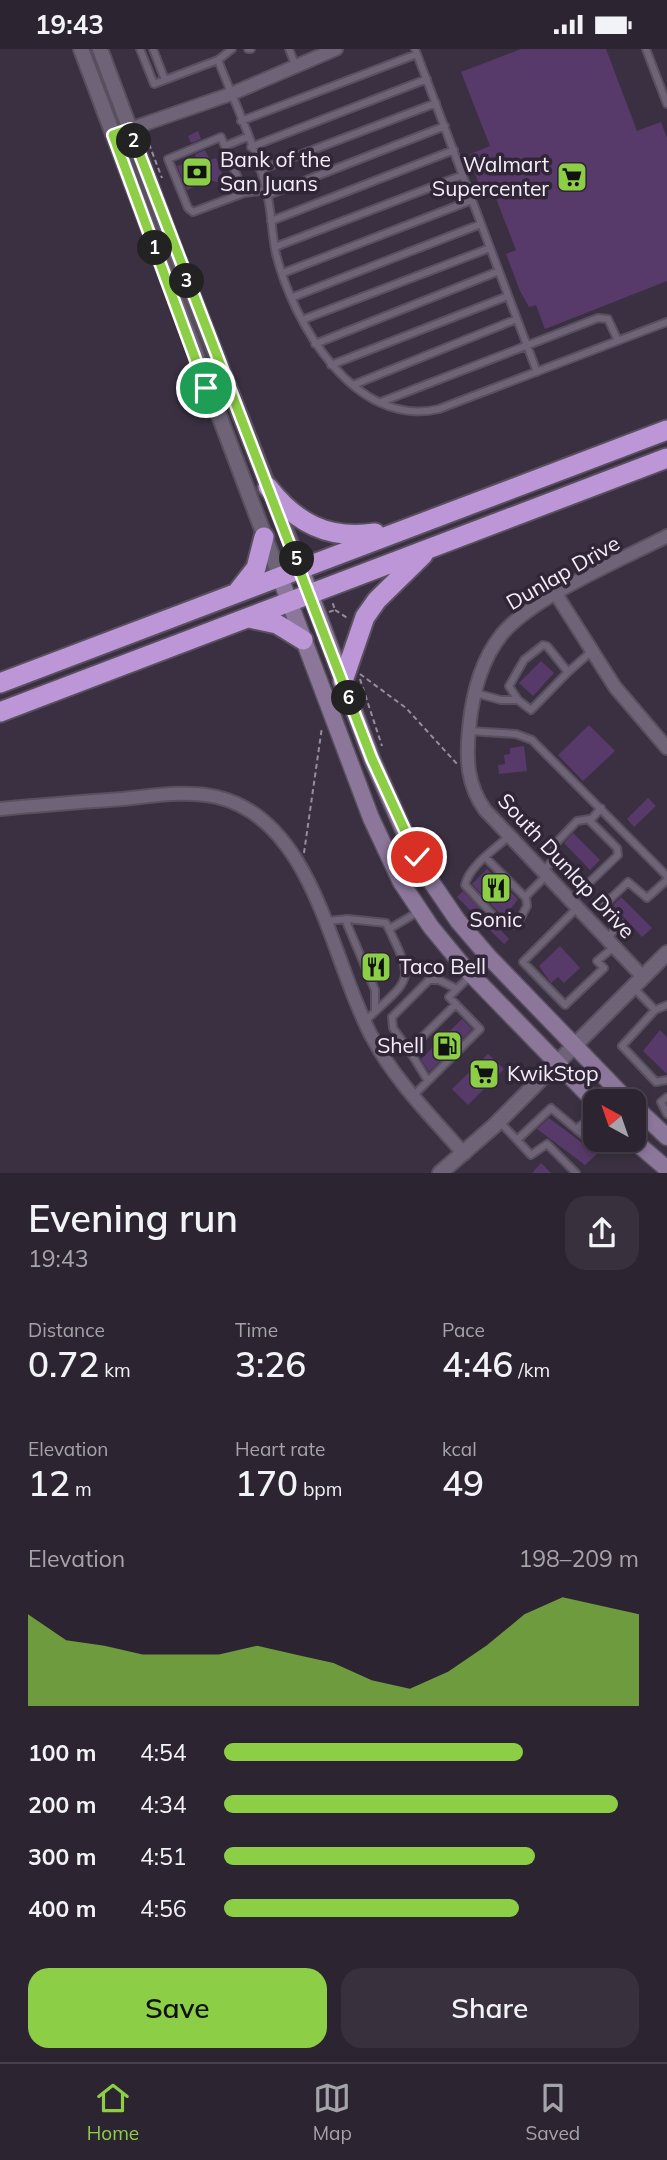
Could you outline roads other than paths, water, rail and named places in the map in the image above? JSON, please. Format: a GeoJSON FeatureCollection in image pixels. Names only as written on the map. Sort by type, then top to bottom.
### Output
{"type":"FeatureCollection","features":[{"type":"Feature","properties":{"kind":"highway"},"geometry":{"type":"LineString","coordinates":[[0,683],[667,430]]}},
{"type":"Feature","properties":{"kind":"highway"},"geometry":{"type":"LineString","coordinates":[[0,712],[667,459]]}},
{"type":"Feature","properties":{"kind":"highway"},"geometry":{"type":"LineString","coordinates":[[268,487],[296,517],[327,533],[361,535],[404,529]]}},
{"type":"Feature","properties":{"kind":"highway"},"geometry":{"type":"LineString","coordinates":[[237,592],[256,568],[264,537]]}},
{"type":"Feature","properties":{"kind":"highway"},"geometry":{"type":"LineString","coordinates":[[342,681],[365,617],[377,600],[429,549]]}},
{"type":"Feature","properties":{"kind":"highway"},"geometry":{"type":"LineString","coordinates":[[248,618],[276,624],[303,640]]}},
{"type":"Feature","properties":{"kind":"main road"},"geometry":{"type":"LineString","coordinates":[[301,569],[342,681],[395,811],[440,896],[488,956],[617,1089]]}},
{"type":"Feature","properties":{"kind":"main road"},"geometry":{"type":"LineString","coordinates":[[279,577],[371,818],[390,860],[420,911],[471,975],[583,1090]]}},
{"type":"Feature","properties":{"kind":"main road"},"geometry":{"type":"LineString","coordinates":[[646,1117],[667,1137]]}},
{"type":"Feature","properties":{"kind":"main road"},"geometry":{"type":"LineString","coordinates":[[646,1151],[667,1169]]}},
{"type":"Feature","properties":{"kind":"street"},"geometry":{"type":"LineString","coordinates":[[81,49],[279,577]]}},
{"type":"Feature","properties":{"kind":"street"},"geometry":{"type":"LineString","coordinates":[[100,49],[301,569]]}},
{"type":"Feature","properties":{"kind":"street"},"geometry":{"type":"LineString","coordinates":[[113,135],[231,95],[336,49]]}},
{"type":"Feature","properties":{"kind":"street","name":"Dunlap Drive"},"geometry":{"type":"LineString","coordinates":[[475,693],[484,664],[504,632],[556,594],[667,536]]}},
{"type":"Feature","properties":{"kind":"street"},"geometry":{"type":"LineString","coordinates":[[556,594],[621,695],[667,748]]}},
{"type":"Feature","properties":{"kind":"street","name":"South Dunlap Drive"},"geometry":{"type":"LineString","coordinates":[[475,693],[469,731],[469,775],[481,805],[508,837],[611,943],[638,982]]}},
{"type":"Feature","properties":{"kind":"street"},"geometry":{"type":"LineString","coordinates":[[0,809],[174,794],[219,798],[245,809],[277,834],[303,872],[364,1022],[382,1054],[464,1154]]}},
{"type":"Feature","properties":{"kind":"street"},"geometry":{"type":"LineString","coordinates":[[440,1173],[499,1121],[638,982],[665,960]]}},
{"type":"Feature","properties":{"kind":"lane"},"geometry":{"type":"LineString","coordinates":[[140,49],[154,84],[218,60],[232,49]]}},
{"type":"Feature","properties":{"kind":"lane"},"geometry":{"type":"LineString","coordinates":[[153,49],[165,80]]}},
{"type":"Feature","properties":{"kind":"lane"},"geometry":{"type":"LineString","coordinates":[[289,49],[296,68]]}},
{"type":"Feature","properties":{"kind":"lane"},"geometry":{"type":"LineString","coordinates":[[646,49],[667,104]]}},
{"type":"Feature","properties":{"kind":"lane"},"geometry":{"type":"LineString","coordinates":[[241,121],[416,51],[537,372]]}},
{"type":"Feature","properties":{"kind":"lane"},"geometry":{"type":"LineString","coordinates":[[218,60],[260,170],[267,192],[275,247],[302,320],[331,365],[353,384],[381,402],[426,412],[667,322]]}},
{"type":"Feature","properties":{"kind":"lane"},"geometry":{"type":"LineString","coordinates":[[251,147],[427,79]]}},
{"type":"Feature","properties":{"kind":"lane"},"geometry":{"type":"LineString","coordinates":[[260,170],[436,103]]}},
{"type":"Feature","properties":{"kind":"lane"},"geometry":{"type":"LineString","coordinates":[[244,193],[221,137],[168,159],[188,208],[193,212],[244,193],[267,192],[444,126]]}},
{"type":"Feature","properties":{"kind":"lane"},"geometry":{"type":"LineString","coordinates":[[225,146],[247,137]]}},
{"type":"Feature","properties":{"kind":"lane"},"geometry":{"type":"LineString","coordinates":[[271,222],[454,150]]}},
{"type":"Feature","properties":{"kind":"lane"},"geometry":{"type":"LineString","coordinates":[[275,247],[463,175]]}},
{"type":"Feature","properties":{"kind":"lane"},"geometry":{"type":"LineString","coordinates":[[283,273],[472,200]]}},
{"type":"Feature","properties":{"kind":"lane"},"geometry":{"type":"LineString","coordinates":[[293,297],[481,224]]}},
{"type":"Feature","properties":{"kind":"lane"},"geometry":{"type":"LineString","coordinates":[[302,320],[491,248]]}},
{"type":"Feature","properties":{"kind":"lane"},"geometry":{"type":"LineString","coordinates":[[315,344],[499,271]]}},
{"type":"Feature","properties":{"kind":"lane"},"geometry":{"type":"LineString","coordinates":[[331,365],[509,296]]}},
{"type":"Feature","properties":{"kind":"lane"},"geometry":{"type":"LineString","coordinates":[[381,402],[603,317],[608,319],[618,341]]}},
{"type":"Feature","properties":{"kind":"lane"},"geometry":{"type":"LineString","coordinates":[[353,384],[517,319]]}},
{"type":"Feature","properties":{"kind":"lane"},"geometry":{"type":"LineString","coordinates":[[568,673],[547,646],[543,645],[524,660],[509,686],[518,700],[531,710],[592,651]]}},
{"type":"Feature","properties":{"kind":"lane"},"geometry":{"type":"LineString","coordinates":[[475,693],[501,700],[518,700]]}},
{"type":"Feature","properties":{"kind":"lane"},"geometry":{"type":"LineString","coordinates":[[469,731],[511,733],[529,739],[601,808],[667,878],[647,898],[631,883],[605,904],[620,923],[611,943],[597,961],[604,968],[565,1005],[523,962],[574,904],[586,886],[619,852],[590,819]]}},
{"type":"Feature","properties":{"kind":"lane"},"geometry":{"type":"LineString","coordinates":[[586,886],[557,856],[555,843],[577,821],[590,819],[601,808]]}},
{"type":"Feature","properties":{"kind":"lane"},"geometry":{"type":"LineString","coordinates":[[486,858],[526,897],[527,906],[517,925],[502,925],[465,884],[466,878],[486,858],[508,837]]}},
{"type":"Feature","properties":{"kind":"lane"},"geometry":{"type":"LineString","coordinates":[[526,897],[557,856]]}},
{"type":"Feature","properties":{"kind":"lane"},"geometry":{"type":"LineString","coordinates":[[389,929],[420,911]]}},
{"type":"Feature","properties":{"kind":"lane"},"geometry":{"type":"LineString","coordinates":[[324,922],[345,919],[386,923],[407,967],[406,977],[399,989],[364,1022]]}},
{"type":"Feature","properties":{"kind":"lane"},"geometry":{"type":"LineString","coordinates":[[345,919],[375,990],[375,1011]]}},
{"type":"Feature","properties":{"kind":"lane"},"geometry":{"type":"LineString","coordinates":[[414,1095],[480,1029],[449,997],[471,975]]}},
{"type":"Feature","properties":{"kind":"lane"},"geometry":{"type":"LineString","coordinates":[[428,1081],[391,1023],[395,1013],[429,980],[439,979],[457,989]]}},
{"type":"Feature","properties":{"kind":"lane"},"geometry":{"type":"LineString","coordinates":[[638,982],[655,1010]]}},
{"type":"Feature","properties":{"kind":"lane"},"geometry":{"type":"LineString","coordinates":[[409,1050],[456,1004]]}},
{"type":"Feature","properties":{"kind":"lane"},"geometry":{"type":"LineString","coordinates":[[667,1005],[655,1010],[622,1046],[656,1082],[667,1080]]}},
{"type":"Feature","properties":{"kind":"lane"},"geometry":{"type":"LineString","coordinates":[[667,1097],[661,1102],[667,1114]]}},
{"type":"Feature","properties":{"kind":"lane"},"geometry":{"type":"LineString","coordinates":[[517,1140],[551,1108],[583,1135]]}},
{"type":"Feature","properties":{"kind":"lane"},"geometry":{"type":"LineString","coordinates":[[499,1121],[531,1155],[547,1144],[576,1173]]}},
{"type":"Feature","properties":{"kind":"lane"},"geometry":{"type":"LineString","coordinates":[[576,1129],[583,1124]]}},
{"type":"Feature","properties":{"kind":"place","name":"Bank of the San Juans"},"geometry":{"type":"Point","coordinates":[197,172]}},
{"type":"Feature","properties":{"kind":"place","name":"Walmart Supercenter"},"geometry":{"type":"Point","coordinates":[572,177]}},
{"type":"Feature","properties":{"kind":"place","name":"Sonic"},"geometry":{"type":"Point","coordinates":[496,888]}},
{"type":"Feature","properties":{"kind":"place","name":"Taco Bell"},"geometry":{"type":"Point","coordinates":[376,967]}},
{"type":"Feature","properties":{"kind":"place","name":"Shell"},"geometry":{"type":"Point","coordinates":[447,1046]}},
{"type":"Feature","properties":{"kind":"place","name":"KwikStop"},"geometry":{"type":"Point","coordinates":[484,1074]}}]}
